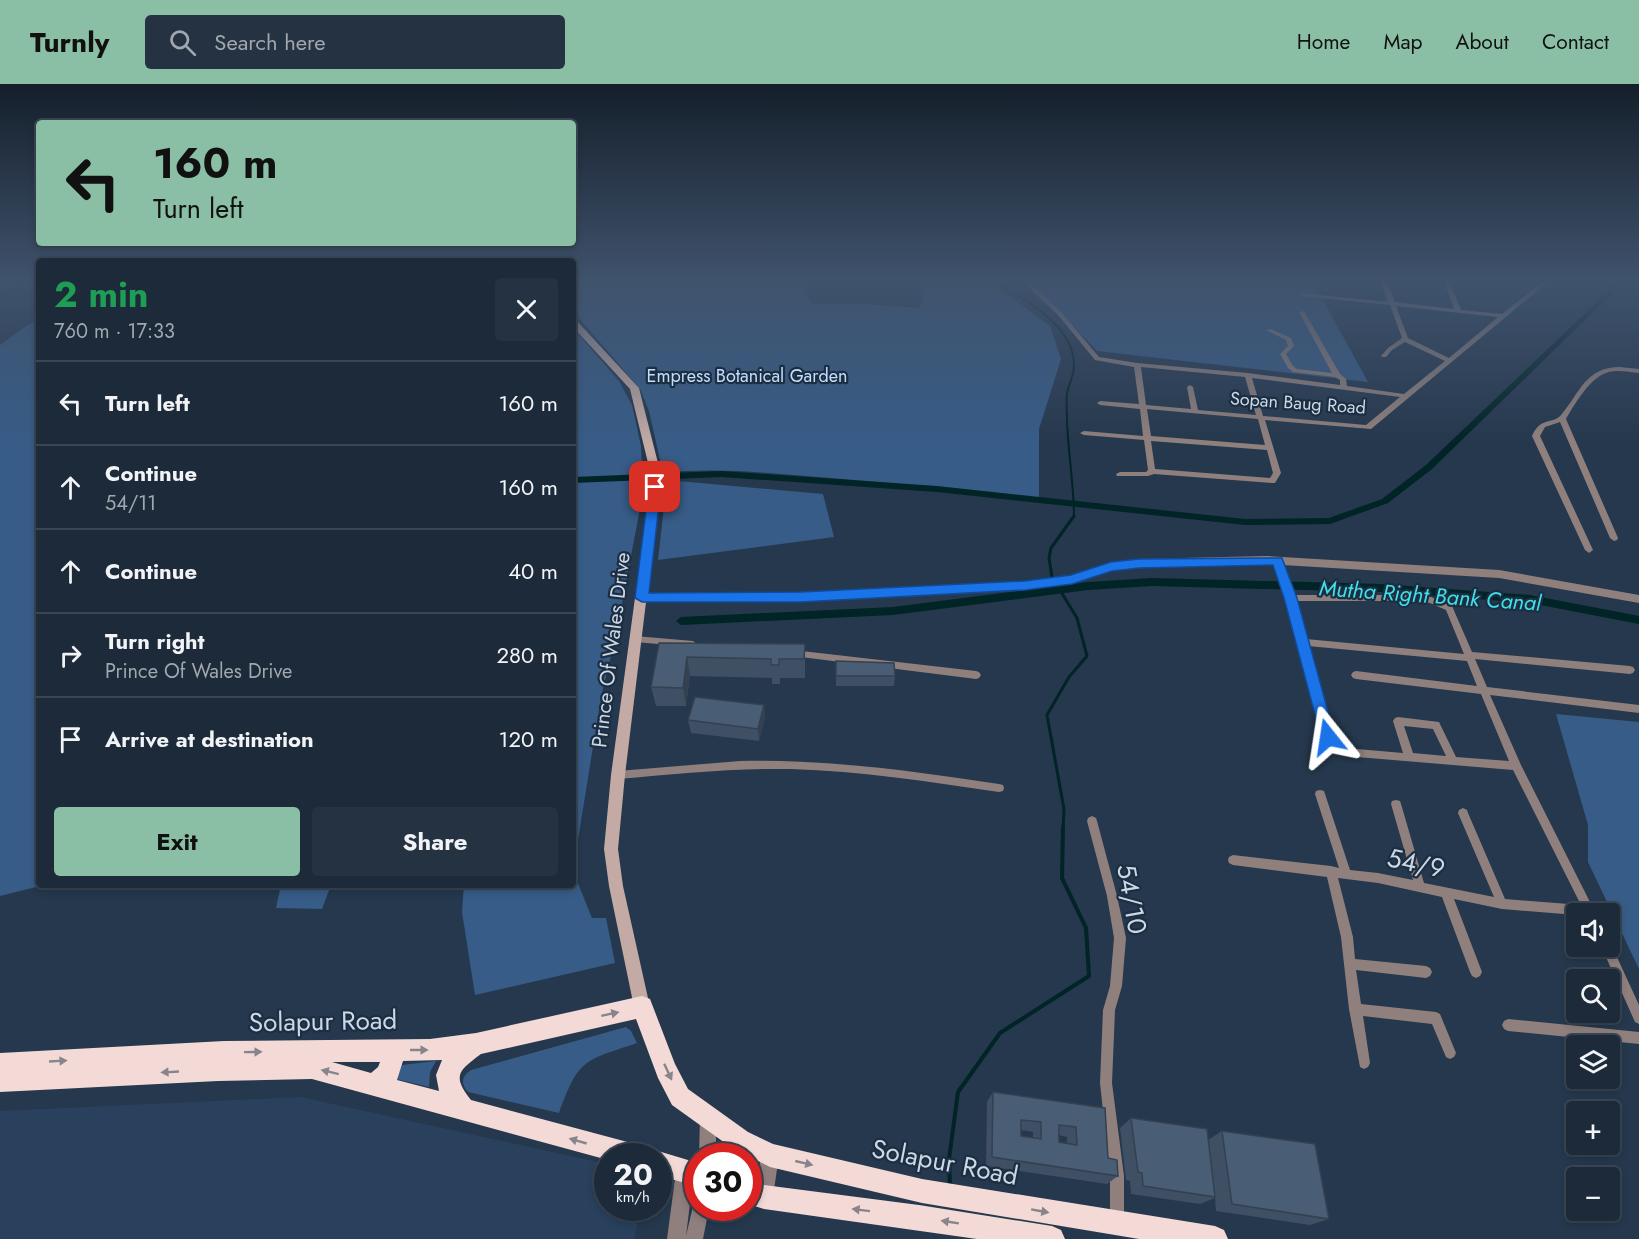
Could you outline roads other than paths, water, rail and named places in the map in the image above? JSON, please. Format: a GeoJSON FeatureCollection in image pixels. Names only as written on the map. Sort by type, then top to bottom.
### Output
{"type":"FeatureCollection","features":[{"type":"Feature","properties":{"kind":"highway","name":"Solapur Road"},"geometry":{"type":"LineString","coordinates":[[0,1064],[225,1052],[430,1050],[476,1044],[642,1007],[666,1070],[680,1096],[740,1140],[770,1155],[922,1191],[1215,1239]]}},
{"type":"Feature","properties":{"kind":"highway"},"geometry":{"type":"LineString","coordinates":[[464,1109],[451,1094],[446,1078],[453,1062],[476,1044]]}},
{"type":"Feature","properties":{"kind":"highway"},"geometry":{"type":"LineString","coordinates":[[372,1084],[381,1081],[389,1073],[393,1064],[389,1050]]}},
{"type":"Feature","properties":{"kind":"highway","name":"Solapur Road"},"geometry":{"type":"LineString","coordinates":[[0,1081],[291,1067],[312,1068],[594,1145]]}},
{"type":"Feature","properties":{"kind":"highway"},"geometry":{"type":"LineString","coordinates":[[762,1195],[1052,1239]]}},
{"type":"Feature","properties":{"kind":"main road","name":"Prince Of Wales Drive"},"geometry":{"type":"LineString","coordinates":[[586,336],[634,388],[654,467],[655,487],[618,775],[611,849],[616,886],[642,1007]]}},
{"type":"Feature","properties":{"kind":"street"},"geometry":{"type":"LineString","coordinates":[[1078,336],[1097,359],[1248,375],[1404,396]]}},
{"type":"Feature","properties":{"kind":"street"},"geometry":{"type":"LineString","coordinates":[[1282,336],[1289,339],[1291,346],[1283,354],[1295,371],[1337,375]]}},
{"type":"Feature","properties":{"kind":"street"},"geometry":{"type":"LineString","coordinates":[[1315,336],[1337,375],[1343,379],[1344,388]]}},
{"type":"Feature","properties":{"kind":"street"},"geometry":{"type":"LineString","coordinates":[[1404,336],[1405,339],[1450,361]]}},
{"type":"Feature","properties":{"kind":"street","name":"Sopan Baug Road"},"geometry":{"type":"LineString","coordinates":[[1100,404],[1368,427],[1480,336]]}},
{"type":"Feature","properties":{"kind":"street"},"geometry":{"type":"LineString","coordinates":[[1389,339],[1393,347]]}},
{"type":"Feature","properties":{"kind":"street"},"geometry":{"type":"LineString","coordinates":[[1384,356],[1405,339]]}},
{"type":"Feature","properties":{"kind":"street"},"geometry":{"type":"LineString","coordinates":[[1137,365],[1152,471]]}},
{"type":"Feature","properties":{"kind":"street"},"geometry":{"type":"LineString","coordinates":[[1589,550],[1536,436],[1544,424],[1562,419],[1601,372],[1615,369],[1639,371]]}},
{"type":"Feature","properties":{"kind":"street"},"geometry":{"type":"LineString","coordinates":[[1120,474],[1148,474],[1152,471],[1272,481],[1277,473],[1258,416],[1248,375]]}},
{"type":"Feature","properties":{"kind":"street"},"geometry":{"type":"LineString","coordinates":[[1190,387],[1195,411]]}},
{"type":"Feature","properties":{"kind":"street"},"geometry":{"type":"LineString","coordinates":[[1562,419],[1614,538]]}},
{"type":"Feature","properties":{"kind":"street"},"geometry":{"type":"LineString","coordinates":[[1084,434],[1269,448]]}},
{"type":"Feature","properties":{"kind":"street"},"geometry":{"type":"LineString","coordinates":[[642,598],[801,597],[1025,586],[1072,580],[1111,567],[1139,563],[1279,565],[1499,574],[1639,599]]}},
{"type":"Feature","properties":{"kind":"street"},"geometry":{"type":"LineString","coordinates":[[1279,565],[1328,737],[1335,748],[1345,752],[1516,766]]}},
{"type":"Feature","properties":{"kind":"street"},"geometry":{"type":"LineString","coordinates":[[1289,596],[1416,598],[1442,603],[1449,608],[1516,766],[1585,903]]}},
{"type":"Feature","properties":{"kind":"street"},"geometry":{"type":"LineString","coordinates":[[635,639],[705,645]]}},
{"type":"Feature","properties":{"kind":"street"},"geometry":{"type":"LineString","coordinates":[[1302,642],[1630,670]]}},
{"type":"Feature","properties":{"kind":"street"},"geometry":{"type":"LineString","coordinates":[[786,653],[976,675]]}},
{"type":"Feature","properties":{"kind":"street"},"geometry":{"type":"LineString","coordinates":[[1356,675],[1639,709]]}},
{"type":"Feature","properties":{"kind":"street"},"geometry":{"type":"LineString","coordinates":[[1409,758],[1398,721],[1436,725],[1453,761]]}},
{"type":"Feature","properties":{"kind":"street"},"geometry":{"type":"LineString","coordinates":[[618,775],[705,767],[812,765],[884,771],[999,788]]}},
{"type":"Feature","properties":{"kind":"street"},"geometry":{"type":"LineString","coordinates":[[1320,794],[1346,873]]}},
{"type":"Feature","properties":{"kind":"street"},"geometry":{"type":"LineString","coordinates":[[1396,804],[1420,887]]}},
{"type":"Feature","properties":{"kind":"street"},"geometry":{"type":"LineString","coordinates":[[1463,813],[1502,904]]}},
{"type":"Feature","properties":{"kind":"street","name":"54/10"},"geometry":{"type":"LineString","coordinates":[[1092,821],[1112,896],[1120,938],[1116,986],[1109,1010],[1106,1083],[1117,1176],[1117,1224]]}},
{"type":"Feature","properties":{"kind":"street","name":"54/9"},"geometry":{"type":"LineString","coordinates":[[1233,860],[1346,873],[1502,904],[1566,910]]}},
{"type":"Feature","properties":{"kind":"street"},"geometry":{"type":"LineString","coordinates":[[1331,871],[1347,937],[1364,1063]]}},
{"type":"Feature","properties":{"kind":"street"},"geometry":{"type":"LineString","coordinates":[[1446,892],[1476,972]]}},
{"type":"Feature","properties":{"kind":"street"},"geometry":{"type":"LineString","coordinates":[[1611,957],[1639,1018]]}},
{"type":"Feature","properties":{"kind":"street"},"geometry":{"type":"LineString","coordinates":[[1350,964],[1426,972]]}},
{"type":"Feature","properties":{"kind":"street"},"geometry":{"type":"LineString","coordinates":[[1355,1009],[1436,1018],[1450,1053]]}},
{"type":"Feature","properties":{"kind":"street"},"geometry":{"type":"LineString","coordinates":[[1508,1025],[1639,1038]]}},
{"type":"Feature","properties":{"kind":"street"},"geometry":{"type":"LineString","coordinates":[[707,1143],[708,1117]]}},
{"type":"Feature","properties":{"kind":"street"},"geometry":{"type":"LineString","coordinates":[[762,1177],[770,1155]]}},
{"type":"Feature","properties":{"kind":"street"},"geometry":{"type":"LineString","coordinates":[[676,1239],[684,1204]]}},
{"type":"Feature","properties":{"kind":"street"},"geometry":{"type":"LineString","coordinates":[[694,1239],[697,1221]]}},
{"type":"Feature","properties":{"kind":"waterway"},"geometry":{"type":"LineString","coordinates":[[1064,336],[1072,352],[1074,366],[1067,393],[1074,516]]}},
{"type":"Feature","properties":{"kind":"waterway"},"geometry":{"type":"LineString","coordinates":[[576,480],[721,474],[937,489],[1245,522],[1330,521],[1385,501],[1429,467],[1565,336]]}},
{"type":"Feature","properties":{"kind":"waterway"},"geometry":{"type":"LineString","coordinates":[[1063,829],[1064,809],[1047,715],[1069,677],[1087,656],[1077,618],[1052,577],[1049,558],[1051,548],[1074,516]]}},
{"type":"Feature","properties":{"kind":"waterway","name":"Mutha Right Bank Canal"},"geometry":{"type":"LineString","coordinates":[[681,621],[893,611],[1088,586],[1152,582],[1382,588],[1530,599],[1639,620]]}},
{"type":"Feature","properties":{"kind":"waterway"},"geometry":{"type":"LineString","coordinates":[[950,1186],[949,1159],[958,1092],[1000,1033],[1089,976],[1086,928],[1062,878],[1063,827]]}},
{"type":"Feature","properties":{"kind":"park label","name":"Empress Botanical Garden"},"geometry":{"type":"Point","coordinates":[747,376]}}]}
